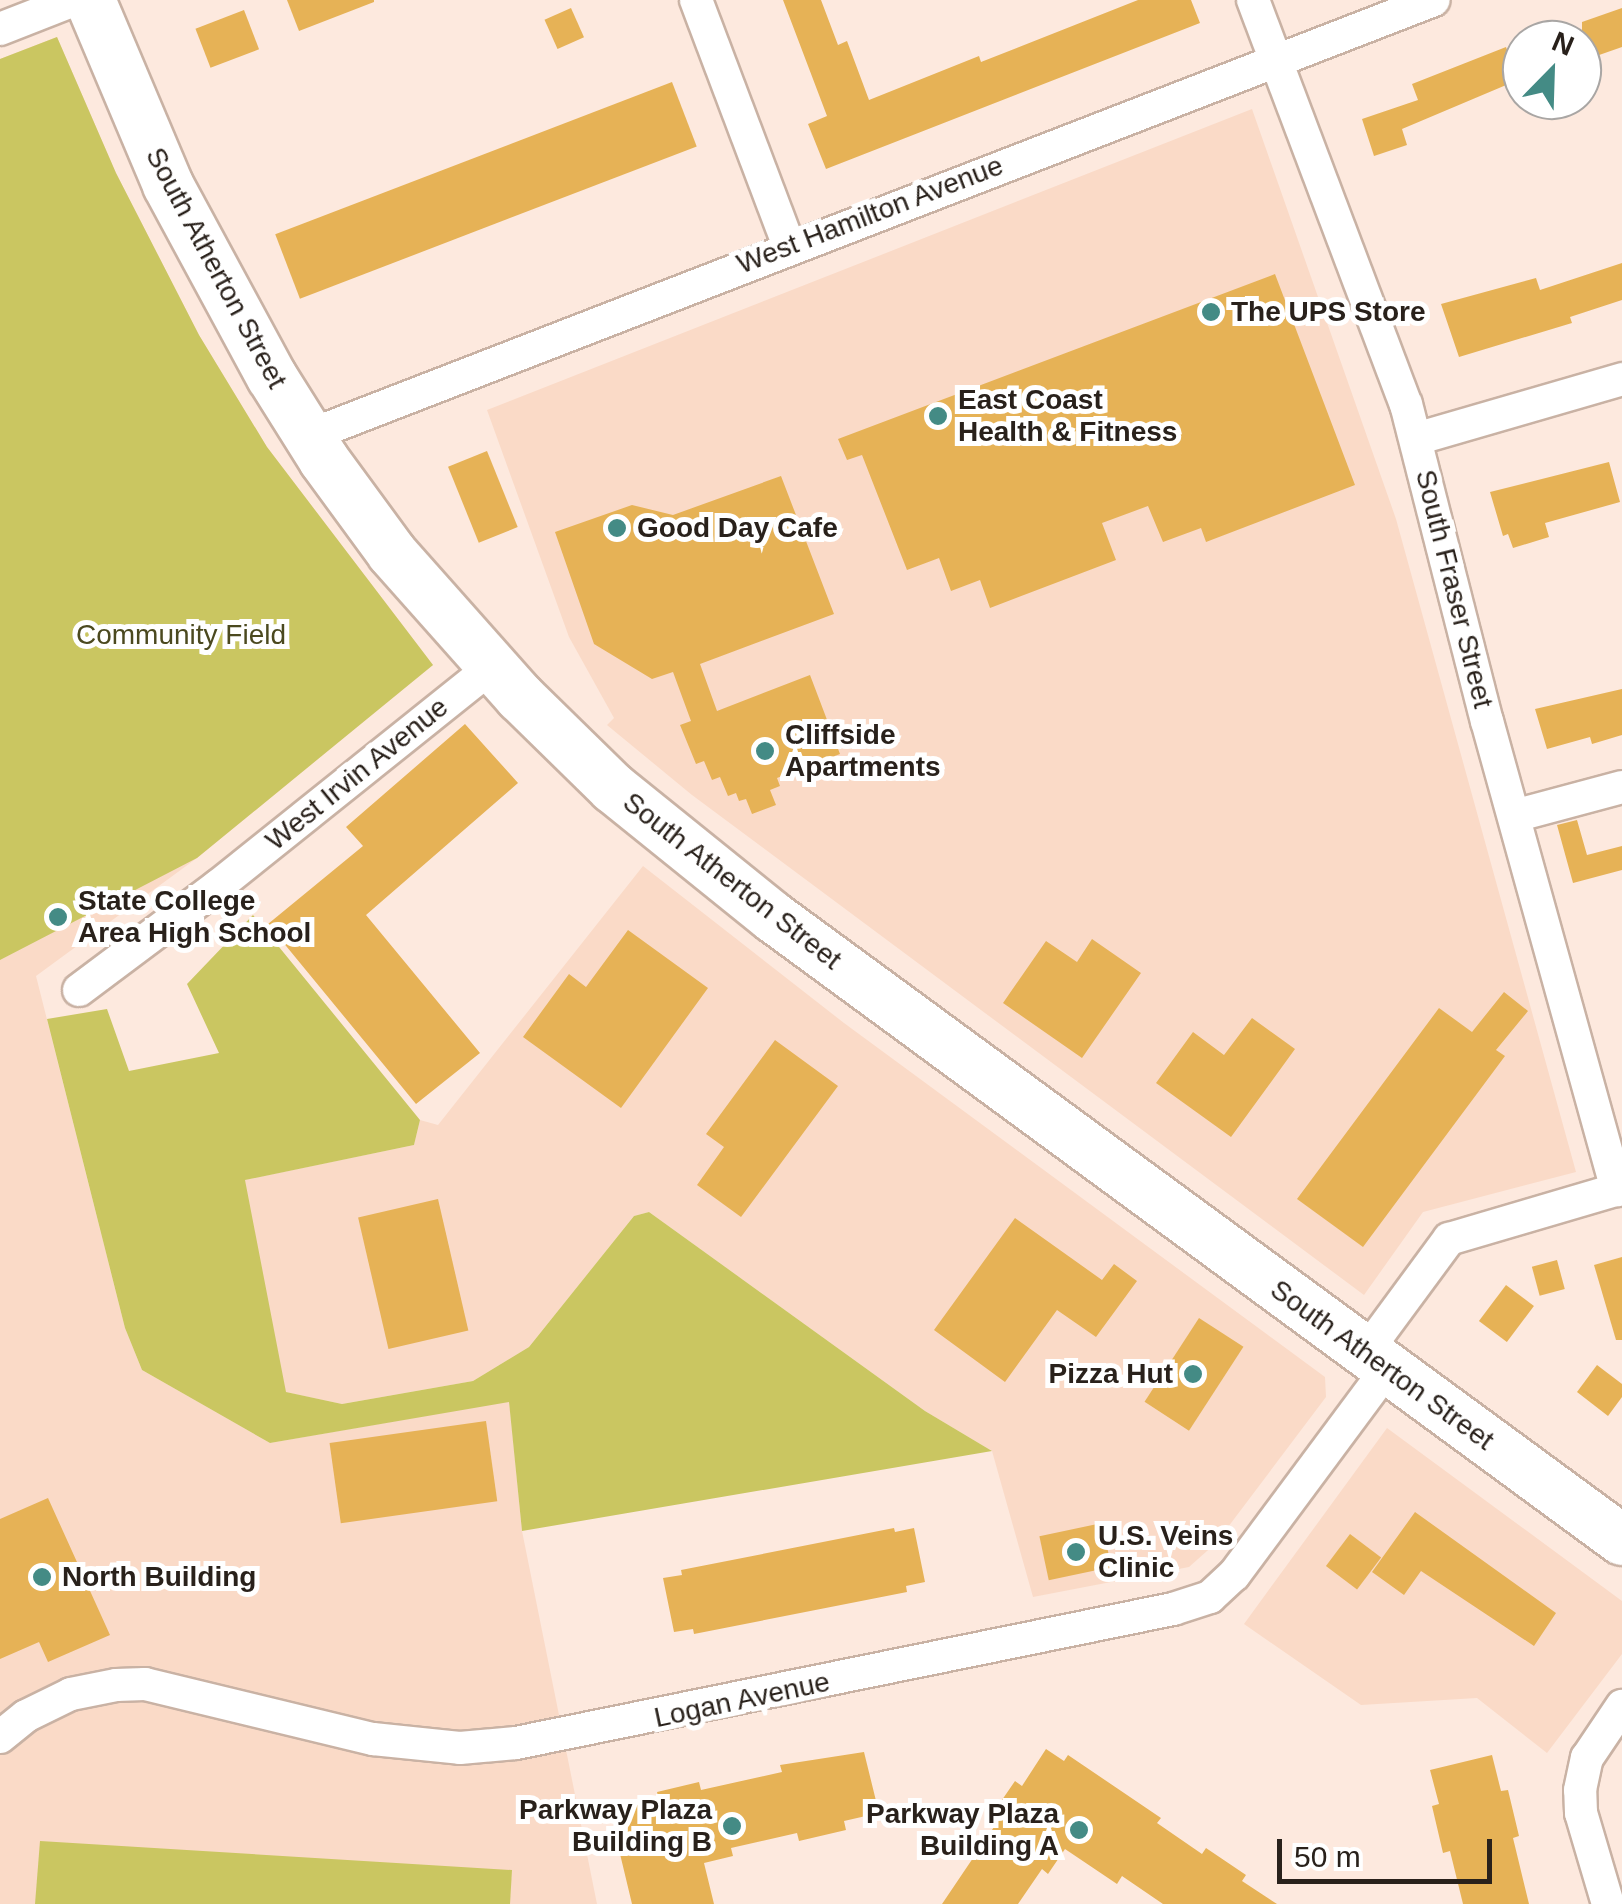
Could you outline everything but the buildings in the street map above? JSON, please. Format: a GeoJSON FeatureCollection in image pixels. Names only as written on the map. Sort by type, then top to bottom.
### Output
{"type":"FeatureCollection","features":[{"type":"Feature","properties":{"kind":"main road","name":"South Atherton Street"},"geometry":{"type":"LineString","coordinates":[[90,0],[144,136],[186,222],[308,436],[392,553],[491,667],[604,778],[717,874],[1622,1540]]}},
{"type":"Feature","properties":{"kind":"street"},"geometry":{"type":"LineString","coordinates":[[0,29],[74,0]]}},
{"type":"Feature","properties":{"kind":"street"},"geometry":{"type":"LineString","coordinates":[[696,0],[789,246]]}},
{"type":"Feature","properties":{"kind":"street","name":"South Fraser Street"},"geometry":{"type":"LineString","coordinates":[[1252,0],[1416,439],[1514,816],[1620,1189]]}},
{"type":"Feature","properties":{"kind":"street","name":"West Hamilton Avenue"},"geometry":{"type":"LineString","coordinates":[[308,436],[789,246],[1434,0]]}},
{"type":"Feature","properties":{"kind":"street"},"geometry":{"type":"LineString","coordinates":[[1416,439],[1622,379]]}},
{"type":"Feature","properties":{"kind":"street","name":"West Irvin Avenue"},"geometry":{"type":"LineString","coordinates":[[79,990],[218,886],[491,667]]}},
{"type":"Feature","properties":{"kind":"street"},"geometry":{"type":"LineString","coordinates":[[1514,816],[1622,787]]}},
{"type":"Feature","properties":{"kind":"street","name":"Logan Avenue"},"geometry":{"type":"LineString","coordinates":[[0,1738],[26,1716],[71,1694],[116,1684],[145,1684],[373,1739],[460,1748],[516,1743],[1173,1610],[1210,1596],[1234,1575],[1376,1361],[1449,1239],[1620,1189]]}},
{"type":"Feature","properties":{"kind":"street"},"geometry":{"type":"LineString","coordinates":[[1608,1904],[1581,1814],[1580,1790],[1587,1758],[1622,1706]]}},
{"type":"Feature","properties":{"kind":"shaded area","name":"State College Area High School"},"geometry":{"type":"Polygon","coordinates":[[[57,37],[116,173],[199,335],[267,447],[433,665],[197,858],[36,976],[125,1328],[142,1370],[270,1443],[509,1401],[522,1531],[597,1904],[0,1904],[0,59],[57,37]]]}},
{"type":"Feature","properties":{"kind":"shaded area"},"geometry":{"type":"Polygon","coordinates":[[[1252,109],[1396,519],[1576,1172],[1423,1212],[1364,1295],[692,795],[607,725],[614,718],[569,637],[487,410],[1252,109]]]}},
{"type":"Feature","properties":{"kind":"shaded area"},"geometry":{"type":"Polygon","coordinates":[[[643,866],[844,1023],[1325,1377],[1326,1397],[1216,1543],[1189,1567],[1033,1597],[992,1451],[925,1411],[649,1212],[634,1216],[529,1347],[473,1381],[342,1404],[285,1392],[244,1180],[414,1145],[420,1120],[438,1125],[643,866]]]}},
{"type":"Feature","properties":{"kind":"shaded area"},"geometry":{"type":"Polygon","coordinates":[[[1387,1428],[1622,1601],[1622,1654],[1547,1753],[1477,1698],[1361,1705],[1244,1624],[1387,1428]]]}},
{"type":"Feature","properties":{"kind":"green space","name":"Community Field"},"geometry":{"type":"Polygon","coordinates":[[[57,37],[116,173],[199,335],[267,447],[433,665],[197,858],[0,960],[0,59],[57,37]]]}},
{"type":"Feature","properties":{"kind":"green space"},"geometry":{"type":"Polygon","coordinates":[[[253,915],[420,1120],[414,1145],[245,1180],[286,1392],[342,1404],[473,1381],[529,1347],[634,1216],[649,1212],[925,1411],[992,1451],[522,1531],[509,1402],[270,1443],[142,1370],[125,1328],[47,1019],[107,1009],[129,1071],[219,1053],[187,984],[253,915]]]}},
{"type":"Feature","properties":{"kind":"green space"},"geometry":{"type":"Polygon","coordinates":[[[40,1841],[512,1870],[510,1904],[35,1904],[40,1841]]]}},
{"type":"Feature","properties":{"kind":"place","name":"The UPS Store"},"geometry":{"type":"Point","coordinates":[1211,312]}},
{"type":"Feature","properties":{"kind":"place","name":"East Coast Health & Fitness"},"geometry":{"type":"Point","coordinates":[938,416]}},
{"type":"Feature","properties":{"kind":"place","name":"Good Day Cafe"},"geometry":{"type":"Point","coordinates":[617,528]}},
{"type":"Feature","properties":{"kind":"place","name":"Cliffside Apartments"},"geometry":{"type":"Point","coordinates":[765,751]}},
{"type":"Feature","properties":{"kind":"place","name":"State College Area High School"},"geometry":{"type":"Point","coordinates":[58,917]}},
{"type":"Feature","properties":{"kind":"place","name":"Pizza Hut"},"geometry":{"type":"Point","coordinates":[1193,1374]}},
{"type":"Feature","properties":{"kind":"place","name":"U.S. Veins Clinic"},"geometry":{"type":"Point","coordinates":[1076,1552]}},
{"type":"Feature","properties":{"kind":"place","name":"North Building"},"geometry":{"type":"Point","coordinates":[42,1577]}},
{"type":"Feature","properties":{"kind":"place","name":"Parkway Plaza Building B"},"geometry":{"type":"Point","coordinates":[732,1826]}},
{"type":"Feature","properties":{"kind":"place","name":"Parkway Plaza Building A"},"geometry":{"type":"Point","coordinates":[1079,1830]}}]}
